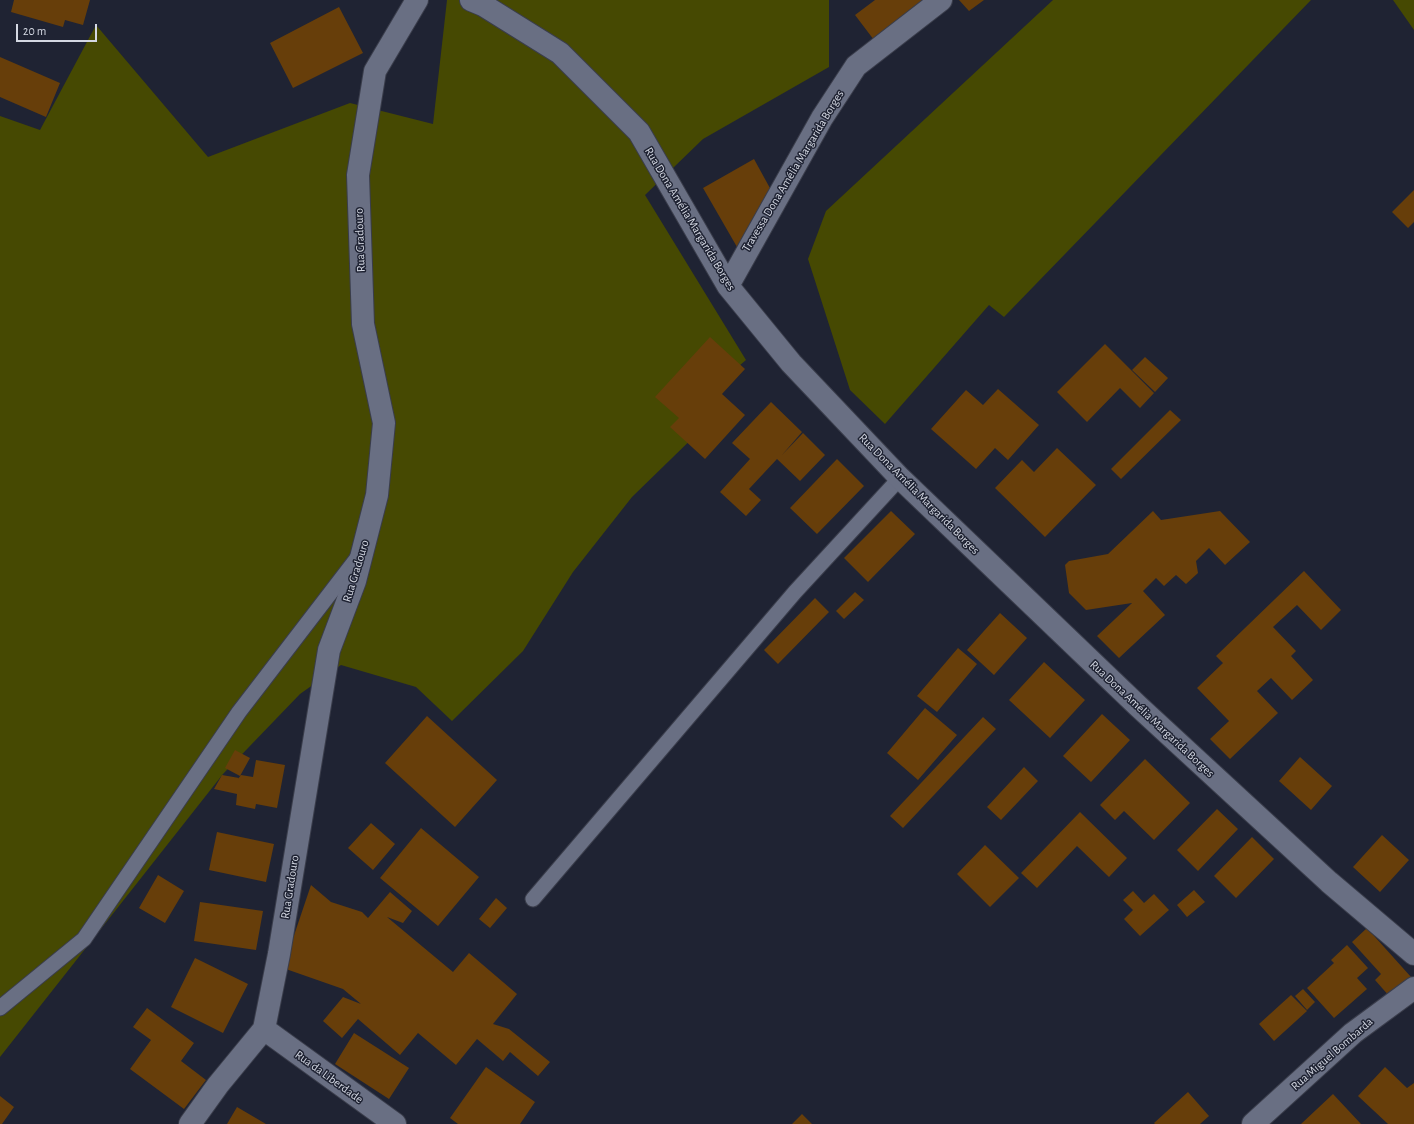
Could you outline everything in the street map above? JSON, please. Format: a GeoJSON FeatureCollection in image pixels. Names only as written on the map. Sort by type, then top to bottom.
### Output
{"type":"FeatureCollection","features":[{"type":"Feature","properties":{"kind":"street","name":"Rua Gradouro"},"geometry":{"type":"LineString","coordinates":[[190,1124],[218,1085],[264,1029],[279,954],[329,650],[355,581],[377,495],[384,423],[363,324],[358,175],[375,70],[417,0]]}},
{"type":"Feature","properties":{"kind":"street","name":"Rua Dona Amélia Margarida Borges"},"geometry":{"type":"LineString","coordinates":[[471,0],[483,4],[560,53],[639,132],[728,286],[791,363],[900,478],[1143,712],[1328,882],[1414,954]]}},
{"type":"Feature","properties":{"kind":"street","name":"Travessa Dona Amélia Margarida Borges"},"geometry":{"type":"LineString","coordinates":[[728,286],[814,131],[856,66],[941,0]]}},
{"type":"Feature","properties":{"kind":"street","name":"Rua Miguel Bombarda"},"geometry":{"type":"LineString","coordinates":[[1253,1124],[1353,1033],[1414,988]]}},
{"type":"Feature","properties":{"kind":"street","name":"Rua da Liberdade"},"geometry":{"type":"LineString","coordinates":[[264,1029],[395,1124]]}},
{"type":"Feature","properties":{"kind":"lane"},"geometry":{"type":"LineString","coordinates":[[533,899],[795,592],[900,478]]}},
{"type":"Feature","properties":{"kind":"lane"},"geometry":{"type":"LineString","coordinates":[[0,1008],[84,939],[239,712],[363,550]]}},
{"type":"Feature","properties":{"kind":"shaded area"},"geometry":{"type":"Polygon","coordinates":[[[447,0],[829,0],[829,67],[703,139],[645,195],[746,360],[698,401],[707,424],[632,497],[573,572],[523,651],[452,721],[416,687],[341,665],[300,694],[223,774],[0,1057],[0,116],[40,130],[96,25],[208,157],[350,103],[433,124],[447,0]]]}},
{"type":"Feature","properties":{"kind":"shaded area"},"geometry":{"type":"Polygon","coordinates":[[[1053,0],[1311,0],[1004,317],[989,305],[885,424],[850,390],[808,259],[826,211],[1053,0]]]}},
{"type":"Feature","properties":{"kind":"shaded area"},"geometry":{"type":"Polygon","coordinates":[[[1393,0],[1414,0],[1414,30],[1393,0]]]}},
{"type":"Feature","properties":{"kind":"building"},"geometry":{"type":"Polygon","coordinates":[[[14,0],[90,0],[83,25],[65,20],[63,27],[11,12],[14,0]]]}},
{"type":"Feature","properties":{"kind":"building"},"geometry":{"type":"Polygon","coordinates":[[[875,0],[934,0],[877,44],[855,15],[875,0]]]}},
{"type":"Feature","properties":{"kind":"building"},"geometry":{"type":"Polygon","coordinates":[[[959,0],[984,0],[969,11],[959,0]]]}},
{"type":"Feature","properties":{"kind":"building"},"geometry":{"type":"Polygon","coordinates":[[[339,7],[363,53],[293,88],[270,43],[339,7]]]}},
{"type":"Feature","properties":{"kind":"building"},"geometry":{"type":"Polygon","coordinates":[[[0,57],[60,83],[46,117],[0,97],[0,57]]]}},
{"type":"Feature","properties":{"kind":"building"},"geometry":{"type":"Polygon","coordinates":[[[754,159],[771,190],[737,247],[703,188],[754,159]]]}},
{"type":"Feature","properties":{"kind":"building"},"geometry":{"type":"Polygon","coordinates":[[[1414,190],[1414,222],[1408,228],[1392,212],[1414,190]]]}},
{"type":"Feature","properties":{"kind":"building"},"geometry":{"type":"Polygon","coordinates":[[[710,337],[745,369],[722,394],[745,415],[705,459],[670,427],[679,418],[655,397],[710,337]]]}},
{"type":"Feature","properties":{"kind":"building"},"geometry":{"type":"Polygon","coordinates":[[[1105,344],[1154,393],[1140,408],[1120,388],[1087,422],[1057,392],[1105,344]]]}},
{"type":"Feature","properties":{"kind":"building"},"geometry":{"type":"Polygon","coordinates":[[[1145,357],[1168,378],[1155,392],[1132,370],[1145,357]]]}},
{"type":"Feature","properties":{"kind":"building"},"geometry":{"type":"Polygon","coordinates":[[[998,389],[1039,425],[1008,460],[995,448],[976,469],[931,429],[966,390],[983,405],[998,389]]]}},
{"type":"Feature","properties":{"kind":"building"},"geometry":{"type":"Polygon","coordinates":[[[771,402],[802,432],[782,455],[803,433],[825,455],[800,481],[777,459],[749,489],[761,500],[746,516],[720,492],[750,459],[732,443],[771,402]]]}},
{"type":"Feature","properties":{"kind":"building"},"geometry":{"type":"Polygon","coordinates":[[[1170,410],[1181,420],[1121,479],[1111,469],[1170,410]]]}},
{"type":"Feature","properties":{"kind":"building"},"geometry":{"type":"Polygon","coordinates":[[[1057,448],[1096,485],[1045,537],[995,488],[1022,460],[1034,472],[1057,448]]]}},
{"type":"Feature","properties":{"kind":"building"},"geometry":{"type":"Polygon","coordinates":[[[837,459],[864,486],[817,534],[790,508],[837,459]]]}},
{"type":"Feature","properties":{"kind":"building"},"geometry":{"type":"Polygon","coordinates":[[[891,511],[915,534],[868,582],[844,558],[891,511]]]}},
{"type":"Feature","properties":{"kind":"building"},"geometry":{"type":"Polygon","coordinates":[[[1153,511],[1161,520],[1220,511],[1250,542],[1225,565],[1209,548],[1196,561],[1198,573],[1186,584],[1176,575],[1164,586],[1156,578],[1143,591],[1165,615],[1119,658],[1097,636],[1132,603],[1086,610],[1069,593],[1065,565],[1069,561],[1108,554],[1153,511]]]}},
{"type":"Feature","properties":{"kind":"building"},"geometry":{"type":"Polygon","coordinates":[[[1304,571],[1341,610],[1321,630],[1297,605],[1273,627],[1296,651],[1291,656],[1313,680],[1292,700],[1271,678],[1257,691],[1278,713],[1230,759],[1210,739],[1229,721],[1197,688],[1223,663],[1216,656],[1304,571]]]}},
{"type":"Feature","properties":{"kind":"building"},"geometry":{"type":"Polygon","coordinates":[[[855,592],[864,600],[844,619],[836,611],[855,592]]]}},
{"type":"Feature","properties":{"kind":"building"},"geometry":{"type":"Polygon","coordinates":[[[815,598],[829,612],[778,664],[764,650],[815,598]]]}},
{"type":"Feature","properties":{"kind":"building"},"geometry":{"type":"Polygon","coordinates":[[[1000,613],[1027,638],[994,675],[967,650],[1000,613]]]}},
{"type":"Feature","properties":{"kind":"building"},"geometry":{"type":"Polygon","coordinates":[[[958,648],[977,664],[937,712],[917,696],[958,648]]]}},
{"type":"Feature","properties":{"kind":"building"},"geometry":{"type":"Polygon","coordinates":[[[1044,662],[1085,700],[1050,738],[1009,700],[1044,662]]]}},
{"type":"Feature","properties":{"kind":"building"},"geometry":{"type":"Polygon","coordinates":[[[925,708],[957,735],[918,780],[887,753],[925,708]]]}},
{"type":"Feature","properties":{"kind":"building"},"geometry":{"type":"Polygon","coordinates":[[[1102,714],[1130,740],[1091,782],[1063,756],[1102,714]]]}},
{"type":"Feature","properties":{"kind":"building"},"geometry":{"type":"Polygon","coordinates":[[[427,716],[497,780],[455,827],[385,763],[427,716]]]}},
{"type":"Feature","properties":{"kind":"building"},"geometry":{"type":"Polygon","coordinates":[[[983,717],[996,729],[903,828],[890,816],[983,717]]]}},
{"type":"Feature","properties":{"kind":"building"},"geometry":{"type":"Polygon","coordinates":[[[235,750],[250,758],[240,776],[225,768],[235,750]]]}},
{"type":"Feature","properties":{"kind":"building"},"geometry":{"type":"Polygon","coordinates":[[[1300,757],[1332,786],[1311,810],[1279,781],[1300,757]]]}},
{"type":"Feature","properties":{"kind":"building"},"geometry":{"type":"Polygon","coordinates":[[[1145,759],[1190,803],[1154,840],[1124,811],[1115,820],[1100,805],[1145,759]]]}},
{"type":"Feature","properties":{"kind":"building"},"geometry":{"type":"Polygon","coordinates":[[[256,760],[285,765],[277,808],[256,804],[255,809],[236,805],[237,794],[214,789],[222,775],[239,778],[241,775],[253,777],[256,760]]]}},
{"type":"Feature","properties":{"kind":"building"},"geometry":{"type":"Polygon","coordinates":[[[1024,767],[1038,781],[1001,820],[987,807],[1024,767]]]}},
{"type":"Feature","properties":{"kind":"building"},"geometry":{"type":"Polygon","coordinates":[[[1217,809],[1238,829],[1198,871],[1177,850],[1217,809]]]}},
{"type":"Feature","properties":{"kind":"building"},"geometry":{"type":"Polygon","coordinates":[[[1080,812],[1127,858],[1109,877],[1077,846],[1037,888],[1021,873],[1080,812]]]}},
{"type":"Feature","properties":{"kind":"building"},"geometry":{"type":"Polygon","coordinates":[[[371,823],[395,844],[373,870],[348,848],[371,823]]]}},
{"type":"Feature","properties":{"kind":"building"},"geometry":{"type":"Polygon","coordinates":[[[421,828],[479,877],[438,926],[380,878],[421,828]]]}},
{"type":"Feature","properties":{"kind":"building"},"geometry":{"type":"Polygon","coordinates":[[[217,832],[274,844],[266,882],[209,870],[217,832]]]}},
{"type":"Feature","properties":{"kind":"building"},"geometry":{"type":"Polygon","coordinates":[[[1382,835],[1409,860],[1380,892],[1353,867],[1382,835]]]}},
{"type":"Feature","properties":{"kind":"building"},"geometry":{"type":"Polygon","coordinates":[[[1252,837],[1274,859],[1236,898],[1214,876],[1252,837]]]}},
{"type":"Feature","properties":{"kind":"building"},"geometry":{"type":"Polygon","coordinates":[[[985,845],[1019,878],[990,907],[957,874],[985,845]]]}},
{"type":"Feature","properties":{"kind":"building"},"geometry":{"type":"Polygon","coordinates":[[[158,875],[184,891],[165,923],[139,908],[158,875]]]}},
{"type":"Feature","properties":{"kind":"building"},"geometry":{"type":"Polygon","coordinates":[[[311,885],[331,902],[362,912],[368,918],[390,892],[412,911],[403,923],[387,917],[453,972],[469,953],[517,994],[493,1024],[509,1029],[550,1062],[538,1076],[510,1052],[503,1061],[477,1039],[456,1065],[418,1033],[400,1055],[358,1019],[342,1038],[323,1021],[343,997],[361,1004],[343,989],[283,968],[311,885]]]}},
{"type":"Feature","properties":{"kind":"building"},"geometry":{"type":"Polygon","coordinates":[[[1194,890],[1205,902],[1187,917],[1177,905],[1194,890]]]}},
{"type":"Feature","properties":{"kind":"building"},"geometry":{"type":"Polygon","coordinates":[[[1133,891],[1144,903],[1154,894],[1169,910],[1140,936],[1124,919],[1133,910],[1123,900],[1133,891]]]}},
{"type":"Feature","properties":{"kind":"building"},"geometry":{"type":"Polygon","coordinates":[[[496,898],[507,908],[490,928],[479,919],[496,898]]]}},
{"type":"Feature","properties":{"kind":"building"},"geometry":{"type":"Polygon","coordinates":[[[200,902],[263,911],[256,950],[194,941],[200,902]]]}},
{"type":"Feature","properties":{"kind":"building"},"geometry":{"type":"Polygon","coordinates":[[[1367,928],[1411,977],[1390,997],[1375,980],[1381,974],[1352,942],[1367,928]]]}},
{"type":"Feature","properties":{"kind":"building"},"geometry":{"type":"Polygon","coordinates":[[[1347,945],[1368,968],[1357,978],[1367,989],[1334,1018],[1307,988],[1334,963],[1331,960],[1347,945]]]}},
{"type":"Feature","properties":{"kind":"building"},"geometry":{"type":"Polygon","coordinates":[[[195,958],[248,984],[223,1033],[171,1007],[195,958]]]}},
{"type":"Feature","properties":{"kind":"building"},"geometry":{"type":"Polygon","coordinates":[[[1303,989],[1315,1002],[1307,1010],[1295,996],[1303,989]]]}},
{"type":"Feature","properties":{"kind":"building"},"geometry":{"type":"Polygon","coordinates":[[[1291,995],[1307,1011],[1274,1041],[1259,1024],[1291,995]]]}},
{"type":"Feature","properties":{"kind":"building"},"geometry":{"type":"Polygon","coordinates":[[[147,1008],[194,1043],[181,1061],[206,1080],[184,1109],[130,1069],[151,1040],[133,1027],[147,1008]]]}},
{"type":"Feature","properties":{"kind":"building"},"geometry":{"type":"Polygon","coordinates":[[[354,1033],[409,1068],[389,1099],[335,1064],[354,1033]]]}},
{"type":"Feature","properties":{"kind":"building"},"geometry":{"type":"Polygon","coordinates":[[[486,1067],[535,1102],[520,1124],[458,1124],[450,1118],[486,1067]]]}},
{"type":"Feature","properties":{"kind":"building"},"geometry":{"type":"Polygon","coordinates":[[[1385,1067],[1407,1088],[1414,1083],[1414,1124],[1388,1124],[1358,1096],[1385,1067]]]}},
{"type":"Feature","properties":{"kind":"building"},"geometry":{"type":"Polygon","coordinates":[[[1188,1092],[1209,1116],[1200,1124],[1154,1123],[1188,1092]]]}},
{"type":"Feature","properties":{"kind":"building"},"geometry":{"type":"Polygon","coordinates":[[[1333,1094],[1361,1124],[1301,1124],[1333,1094]]]}},
{"type":"Feature","properties":{"kind":"building"},"geometry":{"type":"Polygon","coordinates":[[[0,1096],[14,1107],[2,1124],[0,1124],[0,1096]]]}},
{"type":"Feature","properties":{"kind":"building"},"geometry":{"type":"Polygon","coordinates":[[[237,1107],[266,1124],[227,1124],[237,1107]]]}},
{"type":"Feature","properties":{"kind":"building"},"geometry":{"type":"Polygon","coordinates":[[[802,1114],[812,1124],[792,1124],[802,1114]]]}}]}
